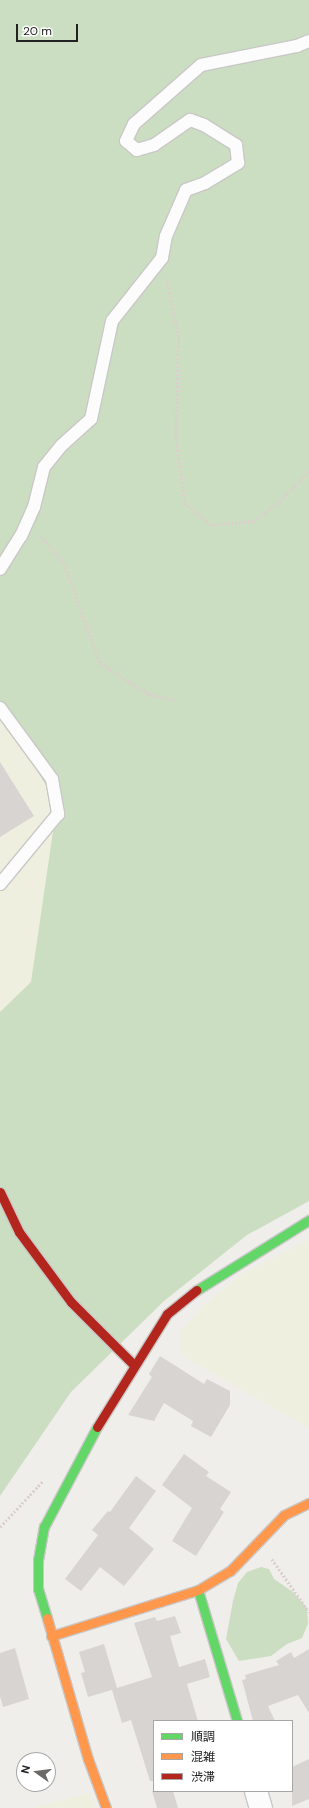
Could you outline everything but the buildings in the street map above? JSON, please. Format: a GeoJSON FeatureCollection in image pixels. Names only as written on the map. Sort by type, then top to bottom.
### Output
{"type":"FeatureCollection","features":[{"type":"Feature","properties":{"kind":"street"},"geometry":{"type":"LineString","coordinates":[[0,1192],[18,1232],[71,1302],[133,1364]]}},
{"type":"Feature","properties":{"kind":"street"},"geometry":{"type":"LineString","coordinates":[[106,1808],[51,1636],[38,1589],[38,1560],[44,1527],[102,1417],[133,1364],[167,1314],[180,1301],[251,1254],[309,1220]]}},
{"type":"Feature","properties":{"kind":"street"},"geometry":{"type":"LineString","coordinates":[[51,1636],[198,1590],[230,1571],[284,1515],[309,1503]]}},
{"type":"Feature","properties":{"kind":"street"},"geometry":{"type":"LineString","coordinates":[[198,1590],[237,1720]]}},
{"type":"Feature","properties":{"kind":"street"},"geometry":{"type":"LineString","coordinates":[[256,1792],[260,1808]]}},
{"type":"Feature","properties":{"kind":"lane"},"geometry":{"type":"LineString","coordinates":[[0,569],[28,522],[34,507],[44,467],[62,445],[91,419],[112,321],[162,258],[166,236],[186,190],[206,183],[238,163],[236,145],[226,137],[190,120],[154,145],[137,150],[126,141],[134,124],[201,65],[297,46],[309,41]]}},
{"type":"Feature","properties":{"kind":"lane"},"geometry":{"type":"LineString","coordinates":[[0,708],[52,779],[58,814],[0,884]]}},
{"type":"Feature","properties":{"kind":"path"},"geometry":{"type":"LineString","coordinates":[[162,258],[179,338],[176,438],[185,503],[211,525],[254,521],[284,498],[309,471]]}},
{"type":"Feature","properties":{"kind":"path"},"geometry":{"type":"LineString","coordinates":[[28,522],[64,563],[100,663],[149,694],[175,700]]}},
{"type":"Feature","properties":{"kind":"path"},"geometry":{"type":"LineString","coordinates":[[259,1542],[309,1612]]}},
{"type":"Feature","properties":{"kind":"green space"},"geometry":{"type":"Polygon","coordinates":[[[0,0],[309,0],[309,1201],[247,1235],[164,1301],[71,1392],[0,1496],[0,1012],[31,982],[57,804],[0,709],[0,0]]]}},
{"type":"Feature","properties":{"kind":"green space"},"geometry":{"type":"Polygon","coordinates":[[[0,709],[57,804],[31,982],[0,1012],[0,709]]]}},
{"type":"Feature","properties":{"kind":"green space"},"geometry":{"type":"Polygon","coordinates":[[[309,1240],[309,1428],[181,1355],[182,1329],[204,1305],[243,1273],[309,1240]]]}},
{"type":"Feature","properties":{"kind":"green space"},"geometry":{"type":"Polygon","coordinates":[[[261,1567],[269,1569],[274,1579],[293,1592],[307,1608],[308,1624],[302,1638],[287,1644],[271,1656],[239,1661],[226,1639],[233,1601],[238,1583],[247,1572],[261,1567]]]}},
{"type":"Feature","properties":{"kind":"green space"},"geometry":{"type":"Polygon","coordinates":[[[90,1793],[95,1808],[31,1808],[90,1793]]]}},
{"type":"Feature","properties":{"kind":"traffic: fast"},"geometry":{"type":"LineString","coordinates":[[197,1290],[309,1220]]}},
{"type":"Feature","properties":{"kind":"traffic: fast"},"geometry":{"type":"LineString","coordinates":[[47,1618],[38,1589],[38,1560],[44,1527],[97,1427]]}},
{"type":"Feature","properties":{"kind":"traffic: fast"},"geometry":{"type":"LineString","coordinates":[[198,1590],[237,1720]]}},
{"type":"Feature","properties":{"kind":"traffic: slow"},"geometry":{"type":"LineString","coordinates":[[51,1636],[198,1590],[230,1571],[284,1515],[309,1503]]}},
{"type":"Feature","properties":{"kind":"traffic: slow"},"geometry":{"type":"LineString","coordinates":[[47,1618],[88,1759],[106,1808]]}},
{"type":"Feature","properties":{"kind":"traffic: jam"},"geometry":{"type":"LineString","coordinates":[[0,1192],[19,1232],[71,1302],[133,1364]]}},
{"type":"Feature","properties":{"kind":"traffic: jam"},"geometry":{"type":"LineString","coordinates":[[97,1427],[167,1314],[197,1290]]}}]}
